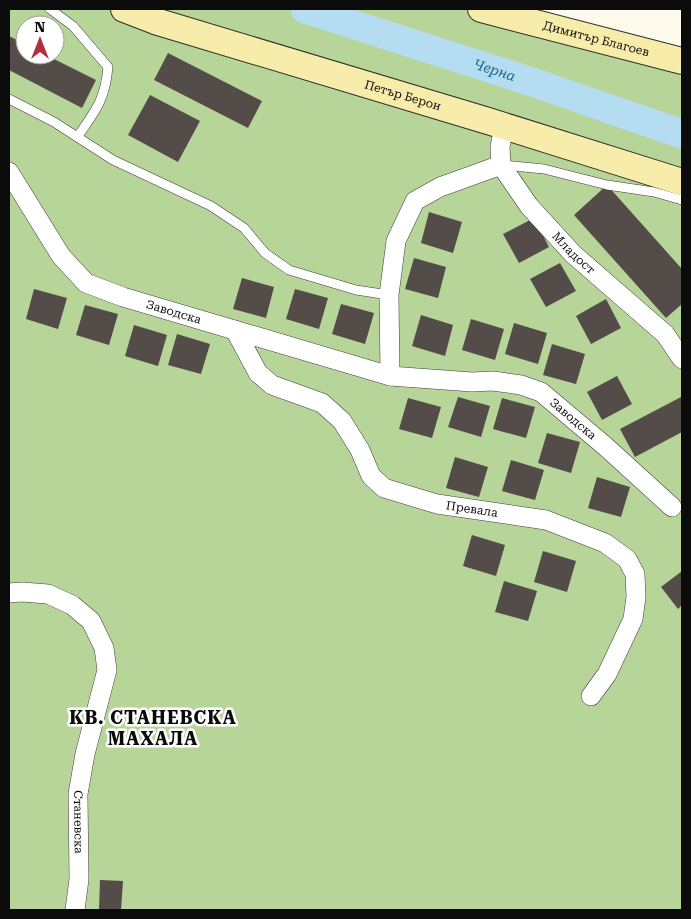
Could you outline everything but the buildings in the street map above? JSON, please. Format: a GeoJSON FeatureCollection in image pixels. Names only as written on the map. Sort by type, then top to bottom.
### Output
{"type":"FeatureCollection","features":[{"type":"Feature","properties":{"kind":"main road","name":"Петър Берон"},"geometry":{"type":"LineString","coordinates":[[124,9],[155,21],[504,126],[682,182]]}},
{"type":"Feature","properties":{"kind":"main road","name":"Димитър Благоев"},"geometry":{"type":"LineString","coordinates":[[482,9],[682,61]]}},
{"type":"Feature","properties":{"kind":"street"},"geometry":{"type":"LineString","coordinates":[[390,376],[390,295],[396,241],[415,201],[440,187],[501,165],[500,147],[504,126]]}},
{"type":"Feature","properties":{"kind":"street","name":"Младост"},"geometry":{"type":"LineString","coordinates":[[501,165],[529,206],[573,254],[665,334],[682,359]]}},
{"type":"Feature","properties":{"kind":"street","name":"Заводска"},"geometry":{"type":"LineString","coordinates":[[9,172],[61,256],[86,283],[123,297],[390,376],[472,382],[493,381],[541,392],[605,446],[672,507]]}},
{"type":"Feature","properties":{"kind":"street","name":"Превала"},"geometry":{"type":"LineString","coordinates":[[235,330],[258,373],[272,385],[322,403],[342,421],[360,450],[371,476],[384,488],[437,504],[546,520],[605,543],[627,559],[635,574],[636,597],[633,618],[608,674],[591,696]]}},
{"type":"Feature","properties":{"kind":"street","name":"Станевска"},"geometry":{"type":"LineString","coordinates":[[9,593],[48,594],[72,605],[91,621],[104,648],[107,670],[85,754],[78,794],[79,879],[76,910]]}},
{"type":"Feature","properties":{"kind":"lane"},"geometry":{"type":"LineString","coordinates":[[50,9],[73,26],[108,67],[106,87],[97,109],[78,136]]}},
{"type":"Feature","properties":{"kind":"lane"},"geometry":{"type":"LineString","coordinates":[[9,99],[78,136],[113,160],[211,206],[244,228],[265,253],[289,270],[356,290],[390,295]]}},
{"type":"Feature","properties":{"kind":"lane"},"geometry":{"type":"LineString","coordinates":[[501,165],[544,169],[608,185],[654,192],[682,200]]}},
{"type":"Feature","properties":{"kind":"green space"},"geometry":{"type":"Polygon","coordinates":[[[9,9],[522,9],[682,56],[682,910],[9,910],[9,9]]]}},
{"type":"Feature","properties":{"kind":"waterway","name":"Черна"},"geometry":{"type":"LineString","coordinates":[[305,9],[526,80],[682,134]]}},
{"type":"Feature","properties":{"kind":"district","name":"КВ. СТАНЕВСКА МАХАЛА"},"geometry":{"type":"Point","coordinates":[153,728]}}]}
